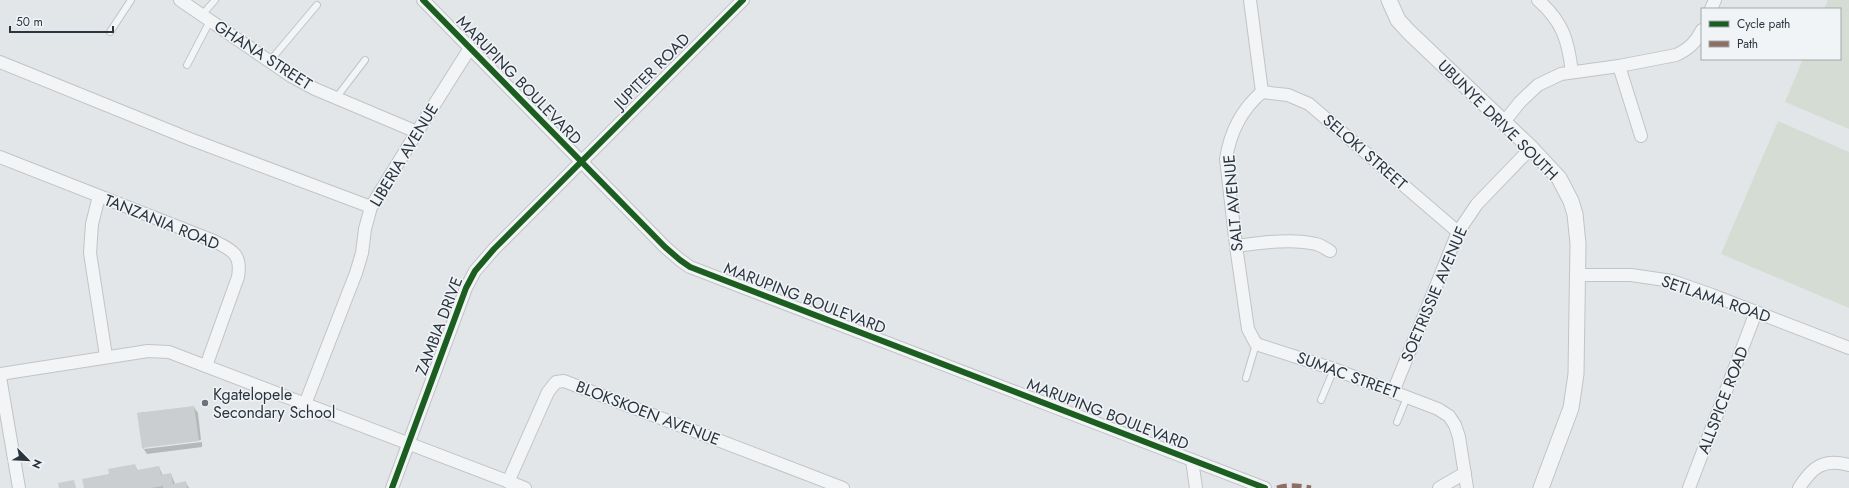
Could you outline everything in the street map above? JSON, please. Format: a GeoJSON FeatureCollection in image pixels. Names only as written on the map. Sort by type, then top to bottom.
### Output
{"type":"FeatureCollection","features":[{"type":"Feature","properties":{"kind":"street","name":"GHANA STREET"},"geometry":{"type":"LineString","coordinates":[[180,0],[269,62],[292,76],[336,98],[417,132]]}},
{"type":"Feature","properties":{"kind":"street","name":"MARUPING BOULEVARD"},"geometry":{"type":"LineString","coordinates":[[423,0],[669,251],[690,266],[1264,488]]}},
{"type":"Feature","properties":{"kind":"street","name":"JUPITER ROAD"},"geometry":{"type":"LineString","coordinates":[[580,161],[743,0]]}},
{"type":"Feature","properties":{"kind":"street"},"geometry":{"type":"LineString","coordinates":[[1250,0],[1262,92]]}},
{"type":"Feature","properties":{"kind":"street","name":"UBUNYE DRIVE SOUTH"},"geometry":{"type":"LineString","coordinates":[[1389,0],[1398,20],[1532,148],[1559,178],[1571,201],[1577,229],[1579,275],[1576,374],[1572,402],[1541,488]]}},
{"type":"Feature","properties":{"kind":"street"},"geometry":{"type":"LineString","coordinates":[[1538,0],[1558,21],[1565,35],[1572,72]]}},
{"type":"Feature","properties":{"kind":"street"},"geometry":{"type":"LineString","coordinates":[[1504,122],[1520,102],[1538,85],[1561,74],[1618,66],[1676,55],[1685,51],[1698,38],[1701,32]]}},
{"type":"Feature","properties":{"kind":"street","name":"LIBERIA AVENUE"},"geometry":{"type":"LineString","coordinates":[[305,404],[360,262],[371,207],[470,48]]}},
{"type":"Feature","properties":{"kind":"street"},"geometry":{"type":"LineString","coordinates":[[0,62],[190,139],[371,207]]}},
{"type":"Feature","properties":{"kind":"street"},"geometry":{"type":"LineString","coordinates":[[1618,66],[1641,136]]}},
{"type":"Feature","properties":{"kind":"street","name":"SELOKI STREET"},"geometry":{"type":"LineString","coordinates":[[1262,92],[1288,95],[1309,104],[1458,232]]}},
{"type":"Feature","properties":{"kind":"street","name":"SALT AVENUE"},"geometry":{"type":"LineString","coordinates":[[1256,344],[1248,329],[1226,170],[1228,147],[1238,121],[1247,108],[1262,92]]}},
{"type":"Feature","properties":{"kind":"street","name":"SOETRISSIE AVENUE"},"geometry":{"type":"LineString","coordinates":[[1393,392],[1458,232],[1477,204],[1532,148]]}},
{"type":"Feature","properties":{"kind":"street","name":"TANZANIA ROAD"},"geometry":{"type":"LineString","coordinates":[[0,157],[214,241],[227,247],[237,256],[240,268],[238,277],[206,366]]}},
{"type":"Feature","properties":{"kind":"street","name":"ZAMBIA DRIVE"},"geometry":{"type":"LineString","coordinates":[[392,488],[466,288],[475,271],[494,249],[580,161]]}},
{"type":"Feature","properties":{"kind":"street"},"geometry":{"type":"LineString","coordinates":[[99,196],[92,224],[90,253],[106,356]]}},
{"type":"Feature","properties":{"kind":"street"},"geometry":{"type":"LineString","coordinates":[[1236,246],[1258,243],[1299,243],[1316,244],[1330,251]]}},
{"type":"Feature","properties":{"kind":"street","name":"SETLAMA ROAD"},"geometry":{"type":"LineString","coordinates":[[1579,275],[1631,275],[1672,281],[1849,348]]}},
{"type":"Feature","properties":{"kind":"street","name":"ALLSPICE ROAD"},"geometry":{"type":"LineString","coordinates":[[1689,488],[1756,312]]}},
{"type":"Feature","properties":{"kind":"street","name":"SUMAC STREET"},"geometry":{"type":"LineString","coordinates":[[1256,344],[1334,369],[1438,409],[1449,416],[1455,425],[1459,437],[1468,488]]}},
{"type":"Feature","properties":{"kind":"street"},"geometry":{"type":"LineString","coordinates":[[0,374],[106,356],[148,351],[174,353],[525,488]]}},
{"type":"Feature","properties":{"kind":"street"},"geometry":{"type":"LineString","coordinates":[[0,377],[19,488]]}},
{"type":"Feature","properties":{"kind":"street","name":"BLOKSKOEN AVENUE"},"geometry":{"type":"LineString","coordinates":[[508,482],[548,392],[556,382],[564,381],[843,488]]}},
{"type":"Feature","properties":{"kind":"street"},"geometry":{"type":"LineString","coordinates":[[1192,460],[1196,488]]}},
{"type":"Feature","properties":{"kind":"street"},"geometry":{"type":"LineString","coordinates":[[1799,488],[1805,478],[1821,465],[1837,462],[1849,465]]}},
{"type":"Feature","properties":{"kind":"street"},"geometry":{"type":"LineString","coordinates":[[1439,488],[1465,473]]}},
{"type":"Feature","properties":{"kind":"lane"},"geometry":{"type":"LineString","coordinates":[[110,32],[131,0]]}},
{"type":"Feature","properties":{"kind":"lane"},"geometry":{"type":"LineString","coordinates":[[187,65],[215,0]]}},
{"type":"Feature","properties":{"kind":"lane"},"geometry":{"type":"LineString","coordinates":[[269,62],[317,6]]}},
{"type":"Feature","properties":{"kind":"lane"},"geometry":{"type":"LineString","coordinates":[[336,98],[365,60]]}},
{"type":"Feature","properties":{"kind":"lane"},"geometry":{"type":"LineString","coordinates":[[1246,378],[1256,344]]}},
{"type":"Feature","properties":{"kind":"lane"},"geometry":{"type":"LineString","coordinates":[[1321,400],[1334,369]]}},
{"type":"Feature","properties":{"kind":"lane"},"geometry":{"type":"LineString","coordinates":[[1397,422],[1407,397]]}},
{"type":"Feature","properties":{"kind":"shaded area"},"geometry":{"type":"Polygon","coordinates":[[[1828,0],[1849,0],[1849,129],[1785,102],[1803,60],[1841,60],[1841,8],[1824,8],[1828,0]]]}},
{"type":"Feature","properties":{"kind":"shaded area"},"geometry":{"type":"Polygon","coordinates":[[[1778,121],[1849,152],[1849,308],[1721,254],[1778,121]]]}},
{"type":"Feature","properties":{"kind":"building"},"geometry":{"type":"Polygon","coordinates":[[[194,406],[199,441],[142,448],[137,413],[194,406]]]}},
{"type":"Feature","properties":{"kind":"building"},"geometry":{"type":"Polygon","coordinates":[[[135,464],[137,470],[159,466],[161,475],[171,473],[173,484],[186,481],[187,488],[163,488],[163,486],[151,488],[84,488],[82,479],[109,474],[108,469],[135,464]]]}},
{"type":"Feature","properties":{"kind":"building"},"geometry":{"type":"Polygon","coordinates":[[[74,480],[76,488],[59,488],[58,483],[74,480]]]}},
{"type":"Feature","properties":{"kind":"marked path"},"geometry":{"type":"LineString","coordinates":[[1277,488],[1290,486],[1311,488]]}},
{"type":"Feature","properties":{"kind":"cycle path"},"geometry":{"type":"LineString","coordinates":[[423,0],[665,247],[690,267],[1265,488]]}},
{"type":"Feature","properties":{"kind":"cycle path"},"geometry":{"type":"LineString","coordinates":[[392,488],[466,288],[475,271],[494,249],[743,0]]}},
{"type":"Feature","properties":{"kind":"place","name":"Kgatelopele Secondary School"},"geometry":{"type":"Point","coordinates":[205,403]}}]}
